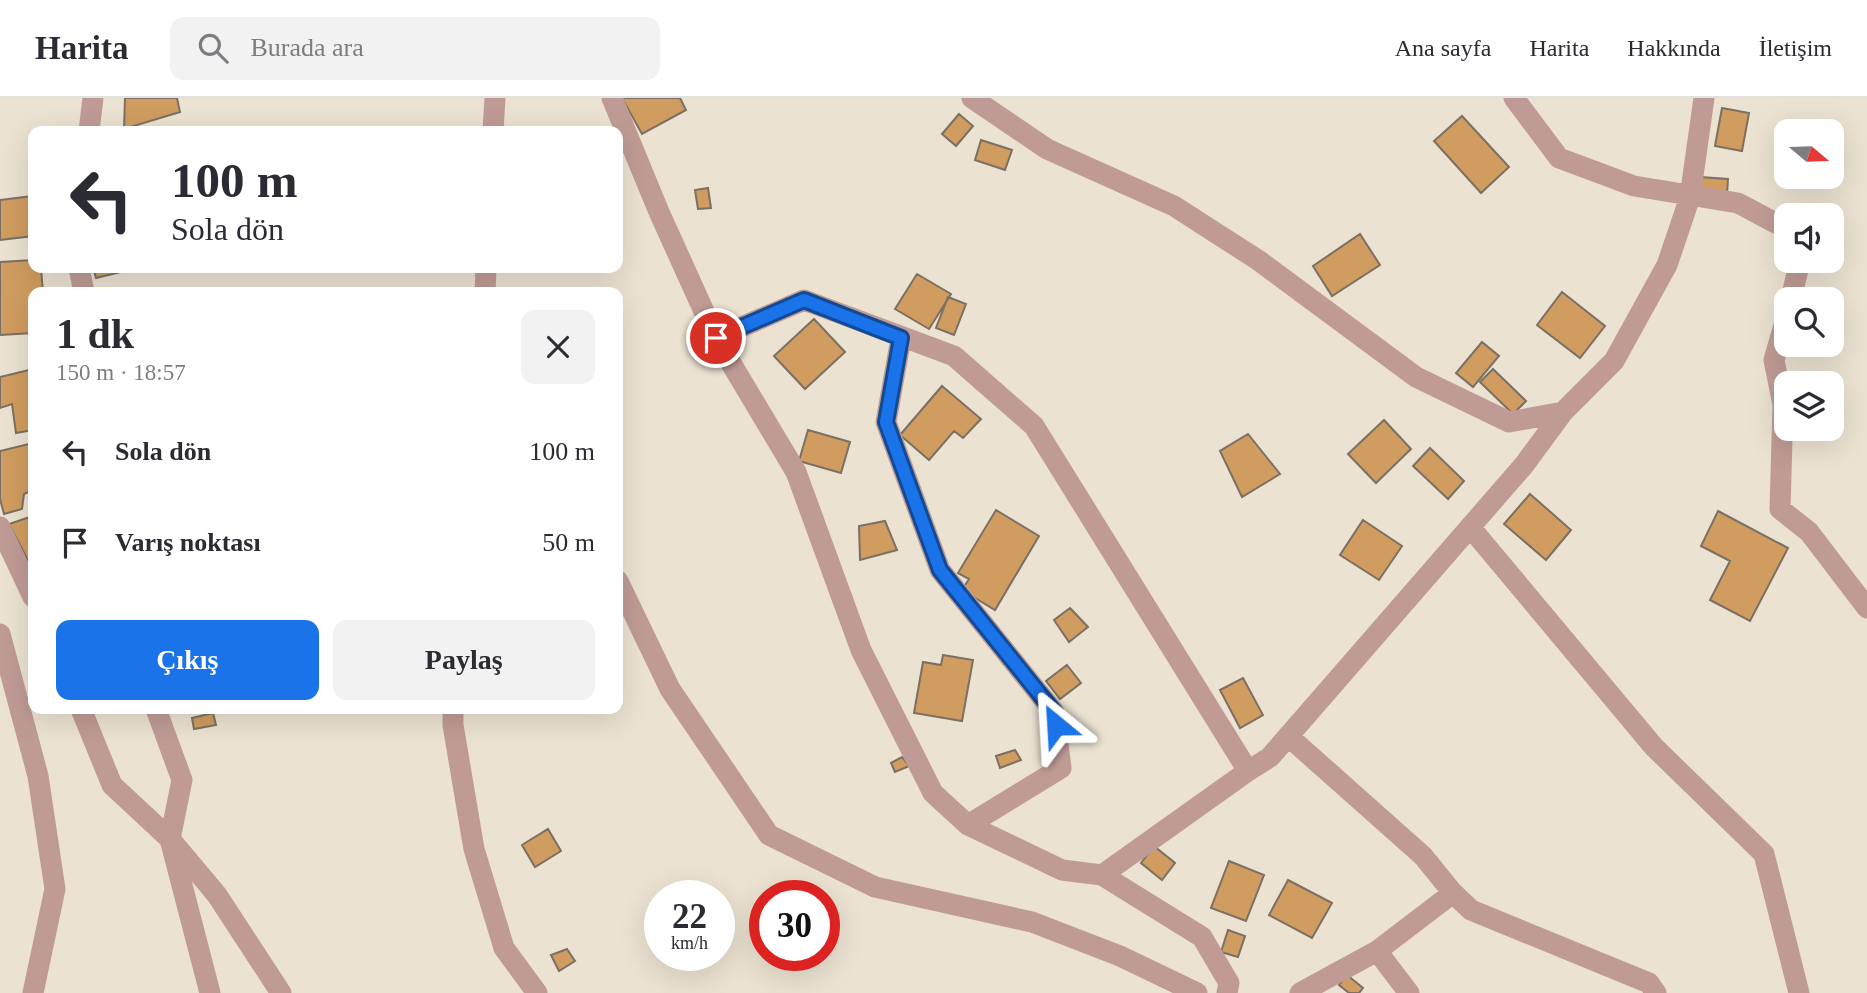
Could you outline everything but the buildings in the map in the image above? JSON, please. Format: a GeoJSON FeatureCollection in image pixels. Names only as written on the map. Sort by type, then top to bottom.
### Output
{"type":"FeatureCollection","features":[{"type":"Feature","properties":{"kind":"street"},"geometry":{"type":"LineString","coordinates":[[90,126],[93,98]]}},
{"type":"Feature","properties":{"kind":"street"},"geometry":{"type":"LineString","coordinates":[[493,126],[495,98]]}},
{"type":"Feature","properties":{"kind":"street"},"geometry":{"type":"LineString","coordinates":[[612,98],[659,212],[716,338],[796,472],[861,650],[933,793],[968,825],[1062,870],[1102,875],[1202,937],[1229,983],[1227,993]]}},
{"type":"Feature","properties":{"kind":"street"},"geometry":{"type":"LineString","coordinates":[[972,98],[1047,149],[1174,206],[1258,260],[1416,377],[1509,422],[1563,412]]}},
{"type":"Feature","properties":{"kind":"street"},"geometry":{"type":"LineString","coordinates":[[1514,98],[1559,158],[1634,186],[1738,203],[1774,222]]}},
{"type":"Feature","properties":{"kind":"street"},"geometry":{"type":"LineString","coordinates":[[1102,875],[1270,757],[1524,466],[1563,412],[1614,361],[1667,265],[1690,197],[1704,98]]}},
{"type":"Feature","properties":{"kind":"street"},"geometry":{"type":"LineString","coordinates":[[716,338],[804,300],[954,356],[1034,426],[1248,771]]}},
{"type":"Feature","properties":{"kind":"street"},"geometry":{"type":"LineString","coordinates":[[901,338],[886,422],[940,570],[1054,712],[1061,768],[968,825]]}},
{"type":"Feature","properties":{"kind":"street"},"geometry":{"type":"LineString","coordinates":[[1775,357],[1783,405],[1780,509],[1809,532],[1867,608]]}},
{"type":"Feature","properties":{"kind":"street"},"geometry":{"type":"LineString","coordinates":[[0,527],[28,586]]}},
{"type":"Feature","properties":{"kind":"street"},"geometry":{"type":"LineString","coordinates":[[1470,527],[1654,747],[1764,853],[1799,993]]}},
{"type":"Feature","properties":{"kind":"street"},"geometry":{"type":"LineString","coordinates":[[623,591],[670,689],[769,835],[875,887],[1032,922],[1120,956],[1197,993]]}},
{"type":"Feature","properties":{"kind":"street"},"geometry":{"type":"LineString","coordinates":[[0,634],[38,776],[55,889],[33,993]]}},
{"type":"Feature","properties":{"kind":"street"},"geometry":{"type":"LineString","coordinates":[[83,714],[112,785],[170,839],[218,895],[281,993]]}},
{"type":"Feature","properties":{"kind":"street"},"geometry":{"type":"LineString","coordinates":[[158,714],[182,780],[170,839],[210,993]]}},
{"type":"Feature","properties":{"kind":"street"},"geometry":{"type":"LineString","coordinates":[[453,714],[474,849],[485,886],[504,948],[537,993]]}},
{"type":"Feature","properties":{"kind":"street"},"geometry":{"type":"LineString","coordinates":[[1288,736],[1423,856],[1453,893],[1471,910],[1649,983],[1656,993]]}},
{"type":"Feature","properties":{"kind":"street"},"geometry":{"type":"LineString","coordinates":[[1300,993],[1377,951],[1453,893]]}},
{"type":"Feature","properties":{"kind":"street"},"geometry":{"type":"LineString","coordinates":[[1377,951],[1409,993]]}},
{"type":"Feature","properties":{"kind":"route"},"geometry":{"type":"LineString","coordinates":[[716,338],[804,300],[901,338],[886,422],[940,570],[1054,712],[1056,725]]}}]}
